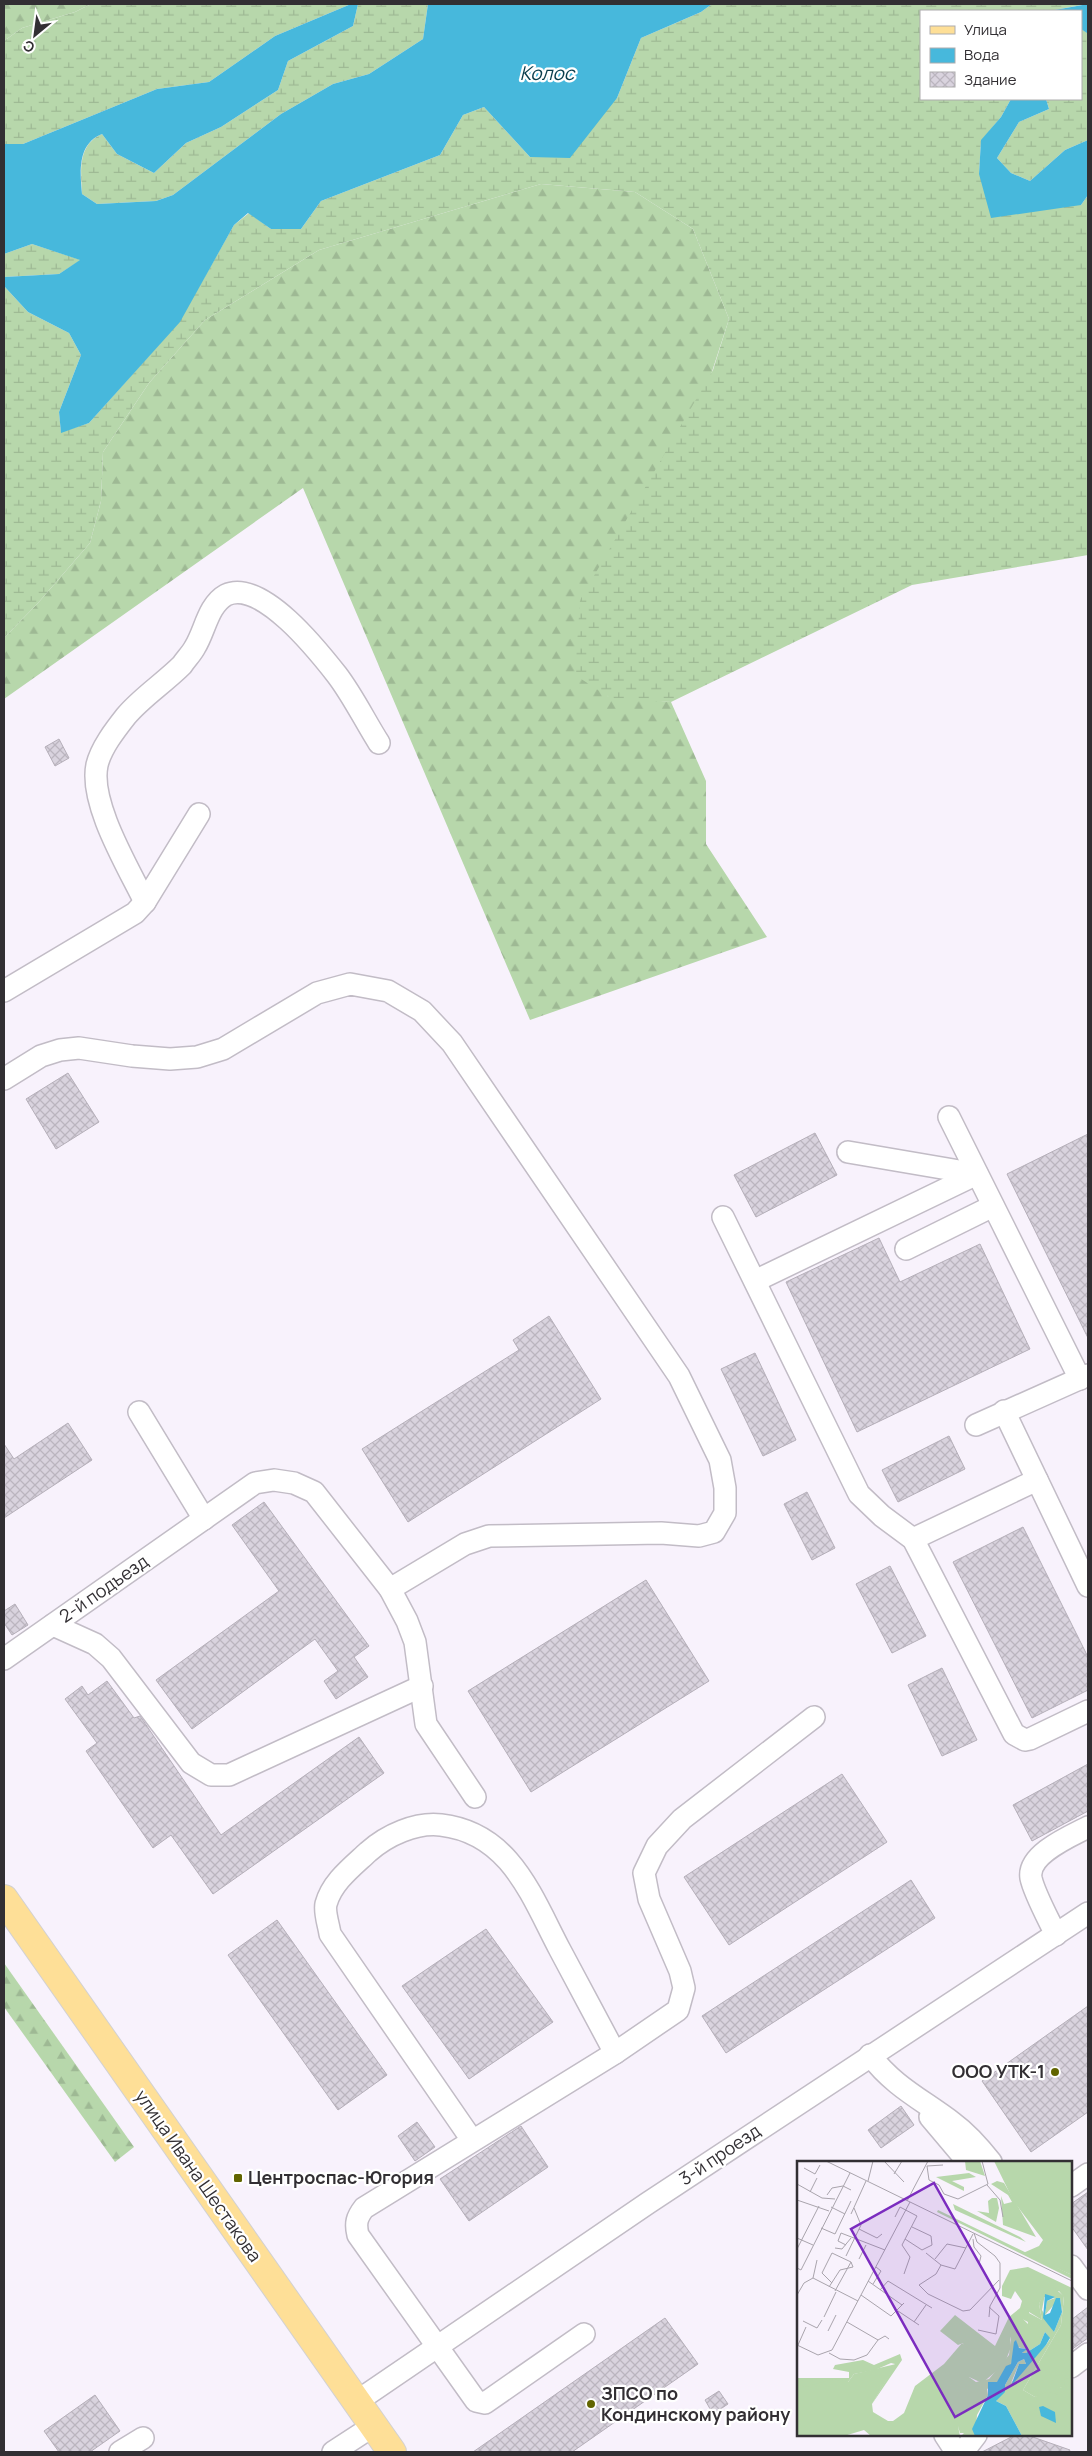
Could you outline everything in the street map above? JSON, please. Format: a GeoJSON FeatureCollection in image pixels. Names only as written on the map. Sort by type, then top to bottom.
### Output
{"type":"FeatureCollection","features":[{"type":"Feature","properties":{"kind":"main road","name":"улица Ивана Шестакова"},"geometry":{"type":"LineString","coordinates":[[4,1899],[392,2452]]}},
{"type":"Feature","properties":{"kind":"street"},"geometry":{"type":"LineString","coordinates":[[145,902],[102,812],[96,788],[97,764],[107,742],[127,716],[182,664],[191,653],[216,605],[226,595],[239,593],[251,595],[283,616],[305,637],[338,676],[379,743]]}},
{"type":"Feature","properties":{"kind":"street"},"geometry":{"type":"LineString","coordinates":[[4,991],[135,914],[145,902],[199,814]]}},
{"type":"Feature","properties":{"kind":"street"},"geometry":{"type":"LineString","coordinates":[[4,1079],[41,1056],[60,1050],[79,1048],[132,1056],[170,1059],[197,1057],[222,1049],[317,993],[350,984],[388,991],[422,1011],[452,1043],[679,1376],[720,1460],[725,1488],[724,1514],[714,1532],[700,1536],[661,1532],[489,1536],[465,1544],[390,1590]]}},
{"type":"Feature","properties":{"kind":"street"},"geometry":{"type":"LineString","coordinates":[[949,1117],[993,1206],[1084,1377],[976,1424]]}},
{"type":"Feature","properties":{"kind":"street"},"geometry":{"type":"LineString","coordinates":[[848,1152],[977,1174]]}},
{"type":"Feature","properties":{"kind":"street"},"geometry":{"type":"LineString","coordinates":[[754,1281],[977,1174]]}},
{"type":"Feature","properties":{"kind":"street"},"geometry":{"type":"LineString","coordinates":[[906,1249],[993,1206]]}},
{"type":"Feature","properties":{"kind":"street"},"geometry":{"type":"LineString","coordinates":[[723,1217],[859,1494],[882,1516],[913,1539],[1014,1734],[1025,1740],[1030,1739],[1085,1716]]}},
{"type":"Feature","properties":{"kind":"street"},"geometry":{"type":"LineString","coordinates":[[1004,1411],[1088,1586]]}},
{"type":"Feature","properties":{"kind":"street"},"geometry":{"type":"LineString","coordinates":[[139,1412],[204,1519]]}},
{"type":"Feature","properties":{"kind":"street","name":"2-й подъезд"},"geometry":{"type":"LineString","coordinates":[[4,1659],[255,1483],[274,1480],[294,1483],[314,1492],[390,1590],[407,1621],[415,1642],[426,1724],[476,1797]]}},
{"type":"Feature","properties":{"kind":"street"},"geometry":{"type":"LineString","coordinates":[[913,1539],[1037,1480]]}},
{"type":"Feature","properties":{"kind":"street"},"geometry":{"type":"LineString","coordinates":[[53,1625],[95,1644],[111,1658],[191,1763],[212,1775],[229,1775],[422,1686]]}},
{"type":"Feature","properties":{"kind":"street"},"geometry":{"type":"LineString","coordinates":[[584,2334],[485,2403],[476,2401],[358,2235],[357,2217],[364,2208],[615,2053],[678,2010],[684,1988],[680,1971],[649,1899],[644,1873],[656,1846],[682,1819],[814,1717]]}},
{"type":"Feature","properties":{"kind":"street"},"geometry":{"type":"LineString","coordinates":[[472,2140],[330,1934],[325,1905],[341,1877],[374,1847],[406,1830],[428,1823],[460,1827],[484,1838],[501,1852],[522,1879],[615,2053]]}},
{"type":"Feature","properties":{"kind":"street"},"geometry":{"type":"LineString","coordinates":[[1056,1935],[1031,1878],[1033,1865],[1040,1856],[1051,1848],[1088,1827]]}},
{"type":"Feature","properties":{"kind":"street","name":"3-й проезд"},"geometry":{"type":"LineString","coordinates":[[356,2402],[648,2203],[1088,1913]]}},
{"type":"Feature","properties":{"kind":"street"},"geometry":{"type":"LineString","coordinates":[[870,2055],[891,2079],[912,2096],[954,2124],[976,2144],[990,2161]]}},
{"type":"Feature","properties":{"kind":"street"},"geometry":{"type":"LineString","coordinates":[[912,2096],[967,2161]]}},
{"type":"Feature","properties":{"kind":"street"},"geometry":{"type":"LineString","coordinates":[[1072,2185],[1088,2174]]}},
{"type":"Feature","properties":{"kind":"street"},"geometry":{"type":"LineString","coordinates":[[1072,2267],[1088,2289]]}},
{"type":"Feature","properties":{"kind":"street"},"geometry":{"type":"LineString","coordinates":[[1072,2366],[1088,2354]]}},
{"type":"Feature","properties":{"kind":"street"},"geometry":{"type":"LineString","coordinates":[[333,2452],[373,2426]]}},
{"type":"Feature","properties":{"kind":"street"},"geometry":{"type":"LineString","coordinates":[[946,2436],[956,2452]]}},
{"type":"Feature","properties":{"kind":"street"},"geometry":{"type":"LineString","coordinates":[[963,2452],[975,2436]]}},
{"type":"Feature","properties":{"kind":"street"},"geometry":{"type":"LineString","coordinates":[[120,2452],[143,2438]]}},
{"type":"Feature","properties":{"kind":"green space"},"geometry":{"type":"Polygon","coordinates":[[[4,4],[91,4],[75,12],[22,28],[4,41],[4,4]]]}},
{"type":"Feature","properties":{"kind":"green space"},"geometry":{"type":"Polygon","coordinates":[[[91,4],[351,4],[275,36],[209,82],[157,89],[23,144],[4,144],[4,41],[22,28],[75,12],[91,4]]]}},
{"type":"Feature","properties":{"kind":"green space"},"geometry":{"type":"Polygon","coordinates":[[[358,4],[428,4],[423,39],[369,74],[333,84],[281,114],[173,195],[156,201],[97,204],[82,194],[82,160],[88,145],[94,139],[102,134],[117,154],[154,173],[186,143],[221,127],[278,90],[288,61],[353,26],[358,4]]]}},
{"type":"Feature","properties":{"kind":"green space"},"geometry":{"type":"Polygon","coordinates":[[[712,4],[1087,4],[1054,10],[920,10],[920,100],[1010,100],[1001,117],[981,141],[979,174],[1081,205],[1088,195],[1088,555],[912,585],[671,702],[612,699],[575,675],[580,600],[713,370],[729,319],[693,229],[635,192],[541,184],[319,250],[205,320],[149,383],[103,452],[101,501],[90,543],[38,603],[4,638],[4,286],[28,312],[69,333],[81,355],[59,412],[61,432],[89,423],[179,322],[234,225],[249,213],[271,229],[301,229],[321,201],[440,155],[463,115],[484,107],[530,157],[617,98],[641,38],[701,12],[712,4]]]}},
{"type":"Feature","properties":{"kind":"green space"},"geometry":{"type":"Polygon","coordinates":[[[1082,30],[1088,33],[1088,140],[1065,150],[1030,181],[1011,173],[997,158],[1019,122],[1049,109],[1046,100],[1082,100],[1082,30]]]}},
{"type":"Feature","properties":{"kind":"green space"},"geometry":{"type":"Polygon","coordinates":[[[541,184],[635,192],[693,229],[729,319],[607,696],[671,702],[706,781],[706,844],[767,937],[530,1020],[303,488],[4,699],[4,638],[38,603],[90,543],[101,501],[103,452],[149,383],[205,320],[319,250],[541,184]]]}},
{"type":"Feature","properties":{"kind":"green space"},"geometry":{"type":"Polygon","coordinates":[[[32,244],[81,260],[59,274],[4,277],[4,254],[32,244]]]}},
{"type":"Feature","properties":{"kind":"green space"},"geometry":{"type":"Polygon","coordinates":[[[4,1963],[134,2147],[115,2162],[4,2007],[4,1963]]]}},
{"type":"Feature","properties":{"kind":"water","name":"Колос"},"geometry":{"type":"Polygon","coordinates":[[[351,4],[358,4],[353,26],[288,61],[278,90],[221,127],[186,143],[154,173],[117,154],[102,134],[94,139],[88,144],[82,160],[82,194],[97,204],[156,201],[173,195],[281,114],[333,84],[369,74],[423,39],[428,4],[712,4],[701,12],[641,38],[617,98],[570,158],[530,157],[484,107],[463,115],[440,155],[321,201],[301,229],[271,229],[248,213],[234,225],[180,322],[89,423],[61,433],[59,412],[81,355],[69,333],[28,312],[4,286],[4,277],[59,274],[80,260],[32,244],[4,254],[4,144],[23,144],[157,89],[209,82],[275,36],[351,4]]]}},
{"type":"Feature","properties":{"kind":"water"},"geometry":{"type":"Polygon","coordinates":[[[1088,4],[1087,33],[1082,30],[1082,10],[1055,10],[1088,4]]]}},
{"type":"Feature","properties":{"kind":"water"},"geometry":{"type":"Polygon","coordinates":[[[1010,100],[1046,100],[1049,109],[1019,122],[997,158],[1011,173],[1030,181],[1065,150],[1088,140],[1088,195],[1081,205],[991,218],[979,174],[981,140],[1001,117],[1010,100]]]}},
{"type":"Feature","properties":{"kind":"building"},"geometry":{"type":"Polygon","coordinates":[[[59,739],[69,758],[55,766],[45,747],[59,739]]]}},
{"type":"Feature","properties":{"kind":"building"},"geometry":{"type":"Polygon","coordinates":[[[68,1073],[99,1122],[56,1149],[26,1099],[68,1073]]]}},
{"type":"Feature","properties":{"kind":"building"},"geometry":{"type":"Polygon","coordinates":[[[815,1133],[837,1175],[756,1217],[734,1175],[815,1133]]]}},
{"type":"Feature","properties":{"kind":"building"},"geometry":{"type":"Polygon","coordinates":[[[1088,1134],[1088,1338],[1007,1174],[1088,1134]]]}},
{"type":"Feature","properties":{"kind":"building"},"geometry":{"type":"Polygon","coordinates":[[[879,1238],[900,1282],[980,1244],[1030,1349],[857,1432],[786,1282],[879,1238]]]}},
{"type":"Feature","properties":{"kind":"building"},"geometry":{"type":"Polygon","coordinates":[[[549,1316],[601,1399],[408,1522],[362,1449],[519,1350],[513,1340],[549,1316]]]}},
{"type":"Feature","properties":{"kind":"building"},"geometry":{"type":"Polygon","coordinates":[[[755,1353],[796,1440],[763,1456],[721,1369],[755,1353]]]}},
{"type":"Feature","properties":{"kind":"building"},"geometry":{"type":"Polygon","coordinates":[[[68,1423],[92,1460],[4,1518],[4,1444],[14,1459],[68,1423]]]}},
{"type":"Feature","properties":{"kind":"building"},"geometry":{"type":"Polygon","coordinates":[[[949,1436],[965,1469],[898,1502],[882,1470],[949,1436]]]}},
{"type":"Feature","properties":{"kind":"building"},"geometry":{"type":"Polygon","coordinates":[[[807,1492],[835,1548],[812,1560],[784,1504],[807,1492]]]}},
{"type":"Feature","properties":{"kind":"building"},"geometry":{"type":"Polygon","coordinates":[[[264,1502],[369,1646],[354,1657],[368,1677],[336,1699],[324,1681],[338,1671],[315,1639],[192,1729],[156,1680],[279,1591],[232,1525],[264,1502]]]}},
{"type":"Feature","properties":{"kind":"building"},"geometry":{"type":"Polygon","coordinates":[[[1023,1527],[1088,1657],[1088,1690],[1032,1718],[953,1562],[1023,1527]]]}},
{"type":"Feature","properties":{"kind":"building"},"geometry":{"type":"Polygon","coordinates":[[[890,1566],[926,1636],[892,1653],[856,1584],[890,1566]]]}},
{"type":"Feature","properties":{"kind":"building"},"geometry":{"type":"Polygon","coordinates":[[[646,1580],[709,1681],[531,1792],[468,1691],[646,1580]]]}},
{"type":"Feature","properties":{"kind":"building"},"geometry":{"type":"Polygon","coordinates":[[[15,1604],[28,1625],[12,1635],[4,1623],[4,1611],[15,1604]]]}},
{"type":"Feature","properties":{"kind":"building"},"geometry":{"type":"Polygon","coordinates":[[[942,1668],[977,1740],[942,1756],[908,1685],[942,1668]]]}},
{"type":"Feature","properties":{"kind":"building"},"geometry":{"type":"Polygon","coordinates":[[[107,1681],[134,1718],[140,1716],[221,1835],[359,1737],[384,1773],[213,1894],[171,1835],[153,1848],[86,1751],[97,1743],[65,1699],[82,1686],[88,1695],[107,1681]]]}},
{"type":"Feature","properties":{"kind":"building"},"geometry":{"type":"Polygon","coordinates":[[[1088,1764],[1088,1811],[1032,1841],[1013,1805],[1088,1764]]]}},
{"type":"Feature","properties":{"kind":"building"},"geometry":{"type":"Polygon","coordinates":[[[842,1774],[887,1842],[729,1945],[684,1877],[842,1774]]]}},
{"type":"Feature","properties":{"kind":"building"},"geometry":{"type":"Polygon","coordinates":[[[911,1880],[935,1918],[726,2053],[702,2016],[911,1880]]]}},
{"type":"Feature","properties":{"kind":"building"},"geometry":{"type":"Polygon","coordinates":[[[277,1920],[387,2075],[338,2110],[228,1955],[277,1920]]]}},
{"type":"Feature","properties":{"kind":"building"},"geometry":{"type":"Polygon","coordinates":[[[486,1929],[553,2022],[469,2079],[402,1986],[486,1929]]]}},
{"type":"Feature","properties":{"kind":"building"},"geometry":{"type":"Polygon","coordinates":[[[1088,2006],[1088,2112],[1031,2152],[982,2081],[1088,2006]]]}},
{"type":"Feature","properties":{"kind":"building"},"geometry":{"type":"Polygon","coordinates":[[[901,2106],[914,2125],[881,2148],[868,2130],[901,2106]]]}},
{"type":"Feature","properties":{"kind":"building"},"geometry":{"type":"Polygon","coordinates":[[[417,2122],[435,2147],[415,2161],[398,2136],[417,2122]]]}},
{"type":"Feature","properties":{"kind":"building"},"geometry":{"type":"Polygon","coordinates":[[[521,2126],[548,2167],[469,2221],[440,2179],[521,2126]]]}},
{"type":"Feature","properties":{"kind":"building"},"geometry":{"type":"Polygon","coordinates":[[[1088,2192],[1088,2250],[1072,2227],[1072,2203],[1088,2192]]]}},
{"type":"Feature","properties":{"kind":"building"},"geometry":{"type":"Polygon","coordinates":[[[1088,2307],[1088,2338],[1072,2349],[1072,2319],[1088,2307]]]}},
{"type":"Feature","properties":{"kind":"building","name":"ЗПСО по Кондинскому району"},"geometry":{"type":"Polygon","coordinates":[[[665,2318],[698,2364],[572,2452],[473,2452],[665,2318]]]}},
{"type":"Feature","properties":{"kind":"building"},"geometry":{"type":"Polygon","coordinates":[[[719,2391],[728,2404],[713,2414],[705,2400],[719,2391]]]}},
{"type":"Feature","properties":{"kind":"building"},"geometry":{"type":"Polygon","coordinates":[[[95,2395],[120,2431],[90,2452],[59,2452],[44,2431],[95,2395]]]}},
{"type":"Feature","properties":{"kind":"building"},"geometry":{"type":"Polygon","coordinates":[[[1013,2436],[1030,2436],[1070,2450],[1069,2452],[982,2452],[1013,2436]]]}},
{"type":"Feature","properties":{"kind":"place","name":"ООО УТК-1"},"geometry":{"type":"Point","coordinates":[1055,2072]}},
{"type":"Feature","properties":{"kind":"place","name":"Центроспас-Югория"},"geometry":{"type":"Point","coordinates":[238,2178]}},
{"type":"Feature","properties":{"kind":"place","name":"ЗПСО по Кондинскому району"},"geometry":{"type":"Point","coordinates":[591,2404]}}]}
